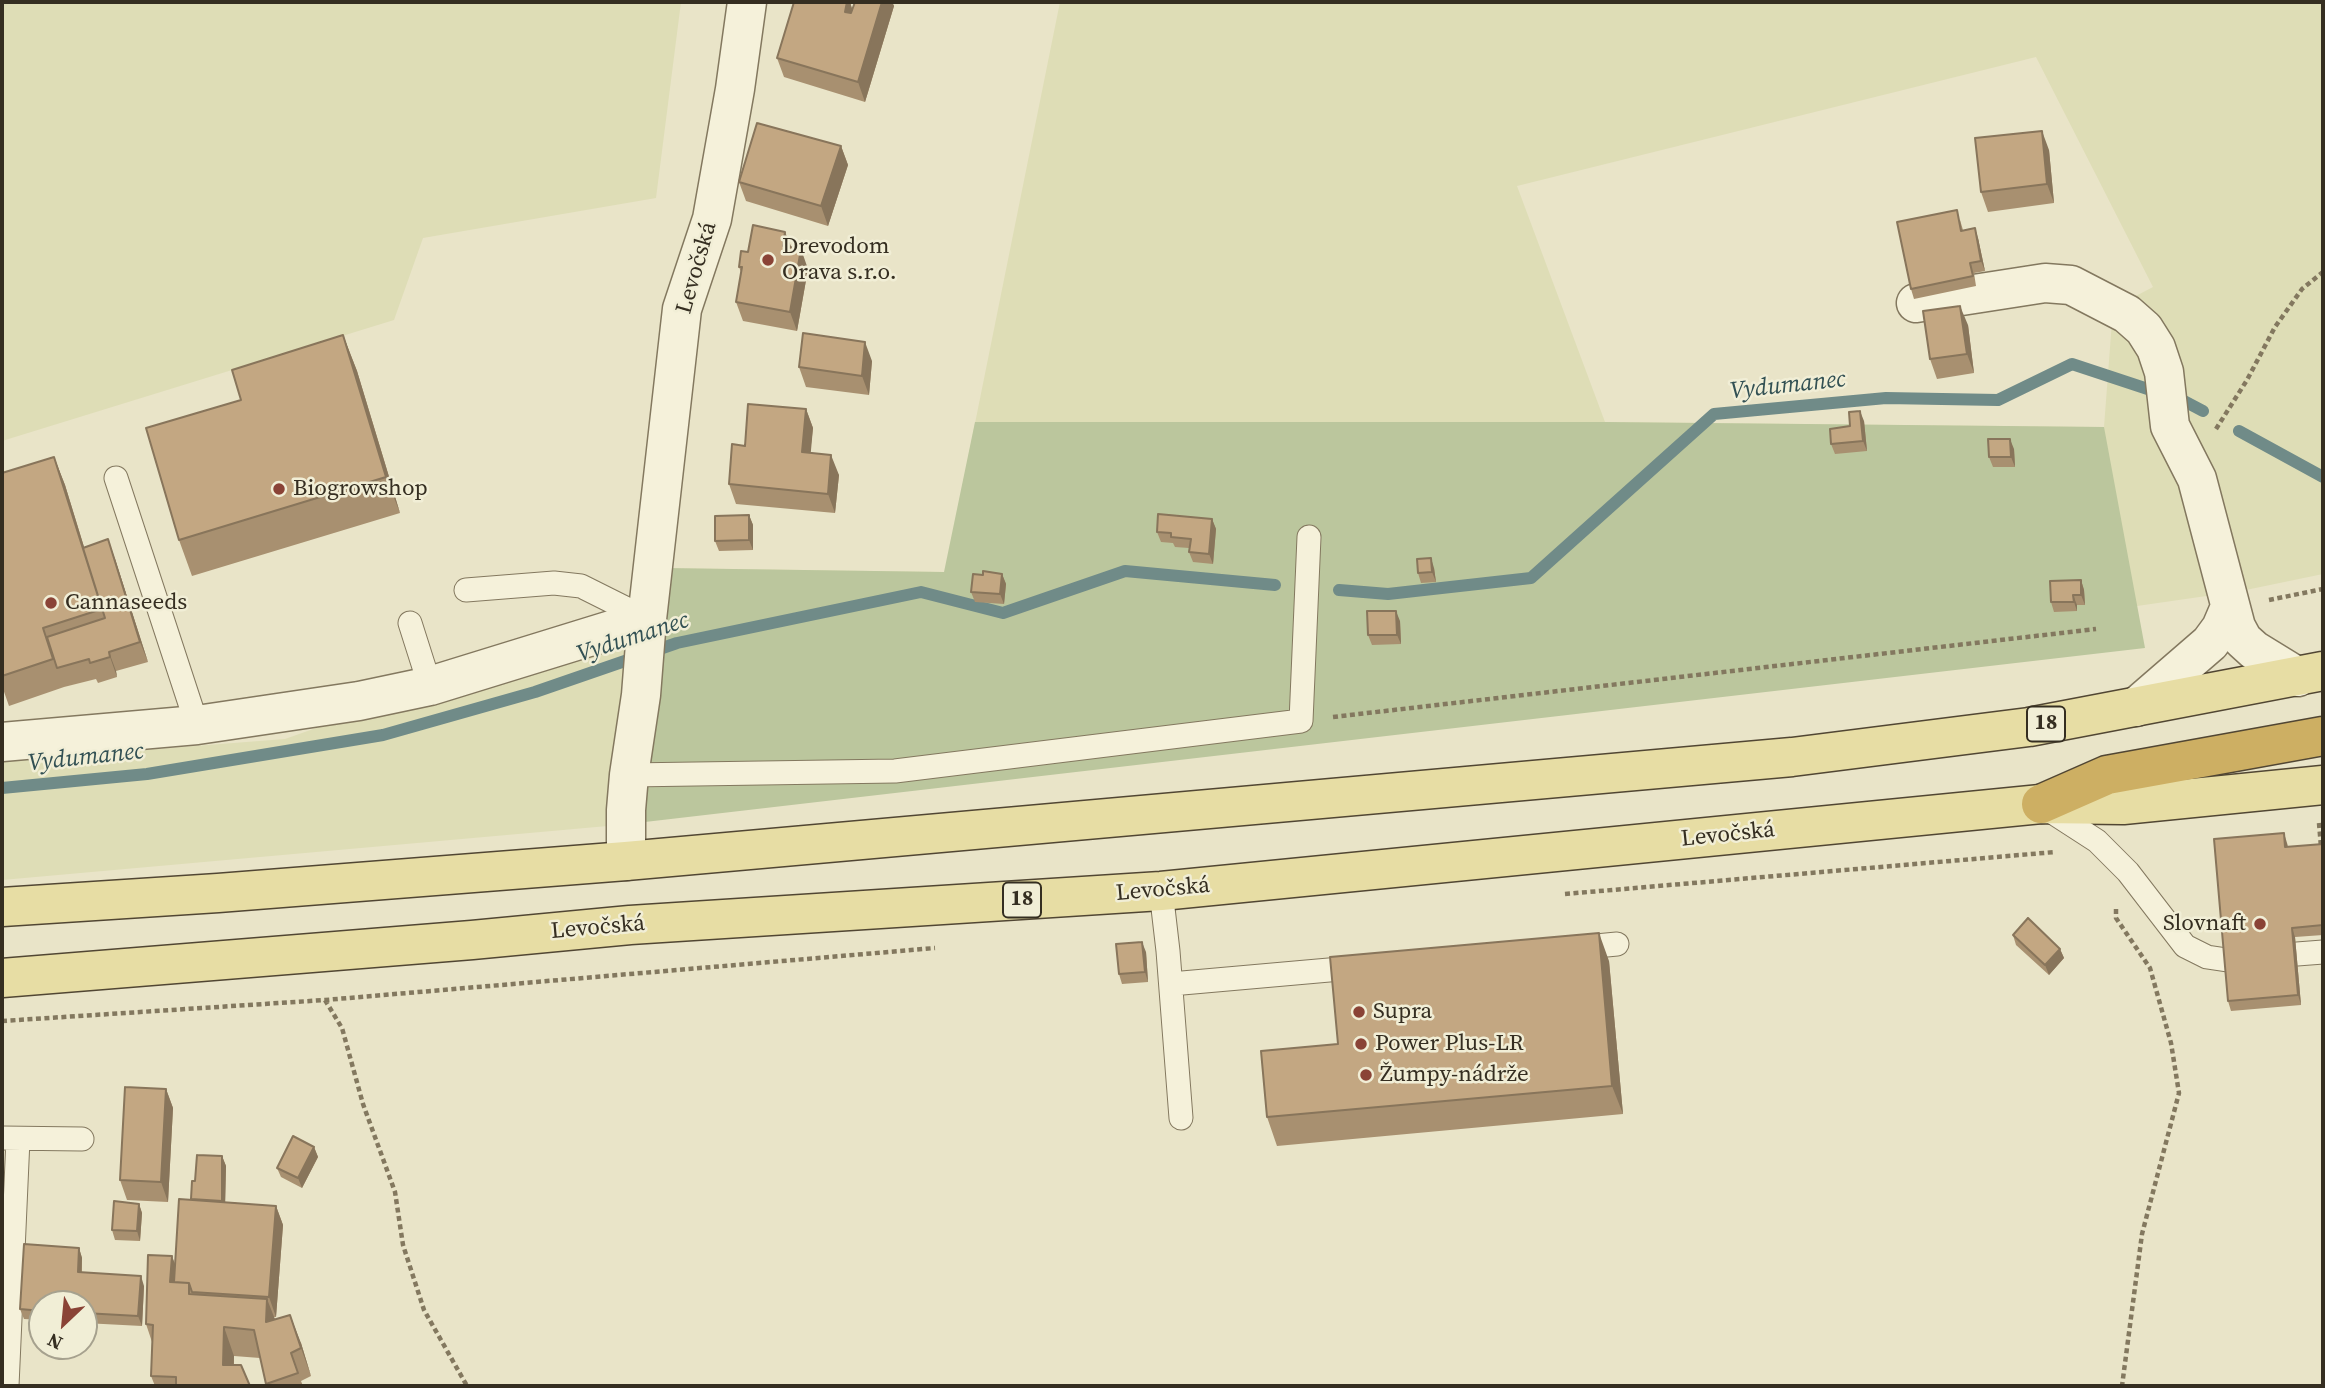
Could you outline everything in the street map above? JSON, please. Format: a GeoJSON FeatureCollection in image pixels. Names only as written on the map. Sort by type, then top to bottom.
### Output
{"type":"FeatureCollection","features":[{"type":"Feature","properties":{"kind":"highway"},"geometry":{"type":"LineString","coordinates":[[2041,804],[2106,775],[2323,736]]}},
{"type":"Feature","properties":{"kind":"main road","name":"18"},"geometry":{"type":"LineString","coordinates":[[2,907],[244,891],[626,860],[1791,757],[2029,727],[2311,674]]}},
{"type":"Feature","properties":{"kind":"main road","name":"Levočská"},"geometry":{"type":"LineString","coordinates":[[2,978],[630,925],[1161,891],[2041,804],[2321,803]]}},
{"type":"Feature","properties":{"kind":"street","name":"Levočská"},"geometry":{"type":"LineString","coordinates":[[626,860],[629,775],[641,695],[682,309],[712,219],[747,2]]}},
{"type":"Feature","properties":{"kind":"street"},"geometry":{"type":"LineString","coordinates":[[1916,303],[2045,284],[2071,285],[2127,314],[2144,329],[2156,348],[2164,372],[2170,426],[2197,479],[2236,627],[2243,640],[2254,650],[2311,674]]}},
{"type":"Feature","properties":{"kind":"street"},"geometry":{"type":"LineString","coordinates":[[2136,707],[2210,643],[2231,607]]}},
{"type":"Feature","properties":{"kind":"street"},"geometry":{"type":"LineString","coordinates":[[2,742],[197,725],[359,701],[430,685],[647,626]]}},
{"type":"Feature","properties":{"kind":"lane"},"geometry":{"type":"LineString","coordinates":[[116,478],[197,725]]}},
{"type":"Feature","properties":{"kind":"lane"},"geometry":{"type":"LineString","coordinates":[[629,775],[895,771],[1301,721],[1310,537]]}},
{"type":"Feature","properties":{"kind":"lane"},"geometry":{"type":"LineString","coordinates":[[466,590],[554,583],[581,586],[647,626]]}},
{"type":"Feature","properties":{"kind":"lane"},"geometry":{"type":"LineString","coordinates":[[410,624],[430,685]]}},
{"type":"Feature","properties":{"kind":"lane"},"geometry":{"type":"LineString","coordinates":[[2041,804],[2097,841],[2128,872],[2185,946],[2207,957],[2227,960]]}},
{"type":"Feature","properties":{"kind":"lane"},"geometry":{"type":"LineString","coordinates":[[1161,891],[1181,1118]]}},
{"type":"Feature","properties":{"kind":"lane"},"geometry":{"type":"LineString","coordinates":[[1549,950],[1617,944]]}},
{"type":"Feature","properties":{"kind":"lane"},"geometry":{"type":"LineString","coordinates":[[2297,954],[2323,952]]}},
{"type":"Feature","properties":{"kind":"lane"},"geometry":{"type":"LineString","coordinates":[[1171,984],[1387,964]]}},
{"type":"Feature","properties":{"kind":"lane"},"geometry":{"type":"LineString","coordinates":[[7,1386],[10,1138],[82,1139]]}},
{"type":"Feature","properties":{"kind":"path"},"geometry":{"type":"LineString","coordinates":[[2197,479],[2204,449],[2247,380],[2275,327],[2302,289],[2323,272]]}},
{"type":"Feature","properties":{"kind":"path"},"geometry":{"type":"LineString","coordinates":[[2231,607],[2323,589]]}},
{"type":"Feature","properties":{"kind":"path"},"geometry":{"type":"LineString","coordinates":[[1301,721],[2096,629]]}},
{"type":"Feature","properties":{"kind":"path"},"geometry":{"type":"LineString","coordinates":[[2321,803],[2321,854]]}},
{"type":"Feature","properties":{"kind":"path"},"geometry":{"type":"LineString","coordinates":[[2122,1386],[2142,1234],[2179,1093],[2172,1043],[2150,968],[2116,918],[2118,895],[2128,872]]}},
{"type":"Feature","properties":{"kind":"path"},"geometry":{"type":"LineString","coordinates":[[325,1000],[342,1028],[363,1104],[395,1192],[403,1245],[424,1310],[467,1386]]}},
{"type":"Feature","properties":{"kind":"green space"},"geometry":{"type":"Polygon","coordinates":[[[2,2],[681,2],[656,198],[423,238],[394,320],[2,441],[2,2]]]}},
{"type":"Feature","properties":{"kind":"green space"},"geometry":{"type":"Polygon","coordinates":[[[1060,2],[2323,2],[2323,574],[2241,591],[619,825],[2,880],[2,761],[285,739],[661,606],[663,568],[945,572],[1060,2]],[[2036,57],[1517,186],[1605,422],[2104,427],[2113,308],[2153,287],[2036,57]]]}},
{"type":"Feature","properties":{"kind":"green space"},"geometry":{"type":"Polygon","coordinates":[[[975,422],[1605,422],[2104,427],[2145,648],[619,825],[663,568],[944,572],[975,422]]]}},
{"type":"Feature","properties":{"kind":"building"},"geometry":{"type":"Polygon","coordinates":[[[794,2],[847,2],[845,12],[851,13],[855,2],[882,2],[858,82],[777,58],[794,2]]]}},
{"type":"Feature","properties":{"kind":"building"},"geometry":{"type":"Polygon","coordinates":[[[757,123],[841,146],[821,206],[739,182],[757,123]]]}},
{"type":"Feature","properties":{"kind":"building"},"geometry":{"type":"Polygon","coordinates":[[[2042,131],[2047,184],[1981,192],[1975,138],[2042,131]]]}},
{"type":"Feature","properties":{"kind":"building"},"geometry":{"type":"Polygon","coordinates":[[[1957,210],[1961,231],[1975,228],[1981,261],[1970,263],[1973,276],[1911,289],[1897,222],[1957,210]]]}},
{"type":"Feature","properties":{"kind":"building"},"geometry":{"type":"Polygon","coordinates":[[[753,225],[785,232],[783,246],[801,249],[790,312],[736,302],[742,267],[739,267],[741,251],[748,252],[753,225]]]}},
{"type":"Feature","properties":{"kind":"building"},"geometry":{"type":"Polygon","coordinates":[[[1960,306],[1967,354],[1930,359],[1923,311],[1960,306]]]}},
{"type":"Feature","properties":{"kind":"building"},"geometry":{"type":"Polygon","coordinates":[[[803,333],[865,342],[862,376],[799,367],[803,333]]]}},
{"type":"Feature","properties":{"kind":"building","name":"Biogrowshop"},"geometry":{"type":"Polygon","coordinates":[[[343,335],[386,477],[179,540],[146,428],[241,400],[232,370],[343,335]]]}},
{"type":"Feature","properties":{"kind":"building"},"geometry":{"type":"Polygon","coordinates":[[[748,404],[806,409],[802,452],[831,455],[828,494],[729,484],[732,444],[745,446],[748,404]]]}},
{"type":"Feature","properties":{"kind":"building"},"geometry":{"type":"Polygon","coordinates":[[[1860,411],[1863,441],[1831,444],[1830,429],[1850,426],[1849,412],[1860,411]]]}},
{"type":"Feature","properties":{"kind":"building"},"geometry":{"type":"Polygon","coordinates":[[[1988,439],[2010,439],[2011,457],[1989,457],[1988,439]]]}},
{"type":"Feature","properties":{"kind":"building","name":"Cannaseeds"},"geometry":{"type":"Polygon","coordinates":[[[54,457],[102,609],[43,628],[53,659],[2,676],[2,473],[54,457]]]}},
{"type":"Feature","properties":{"kind":"building"},"geometry":{"type":"Polygon","coordinates":[[[1158,514],[1212,519],[1209,554],[1189,552],[1191,539],[1157,532],[1158,514]]]}},
{"type":"Feature","properties":{"kind":"building"},"geometry":{"type":"Polygon","coordinates":[[[749,515],[749,540],[715,541],[715,516],[749,515]]]}},
{"type":"Feature","properties":{"kind":"building"},"geometry":{"type":"Polygon","coordinates":[[[108,539],[140,642],[109,652],[110,657],[90,663],[89,659],[57,668],[47,637],[105,618],[83,548],[108,539]]]}},
{"type":"Feature","properties":{"kind":"building"},"geometry":{"type":"Polygon","coordinates":[[[1431,558],[1432,572],[1418,573],[1417,559],[1431,558]]]}},
{"type":"Feature","properties":{"kind":"building"},"geometry":{"type":"Polygon","coordinates":[[[983,571],[1002,574],[1000,594],[971,592],[973,574],[983,575],[983,571]]]}},
{"type":"Feature","properties":{"kind":"building"},"geometry":{"type":"Polygon","coordinates":[[[2081,580],[2081,595],[2073,595],[2074,602],[2051,602],[2050,581],[2081,580]]]}},
{"type":"Feature","properties":{"kind":"building"},"geometry":{"type":"Polygon","coordinates":[[[1367,611],[1396,611],[1397,635],[1368,635],[1367,611]]]}},
{"type":"Feature","properties":{"kind":"building"},"geometry":{"type":"Polygon","coordinates":[[[2284,833],[2285,847],[2323,844],[2323,925],[2292,928],[2298,995],[2228,1001],[2214,839],[2284,833]]]}},
{"type":"Feature","properties":{"kind":"building"},"geometry":{"type":"Polygon","coordinates":[[[2028,918],[2060,949],[2045,965],[2013,935],[2028,918]]]}},
{"type":"Feature","properties":{"kind":"building"},"geometry":{"type":"Polygon","coordinates":[[[1599,933],[1612,1086],[1267,1117],[1261,1051],[1338,1044],[1330,957],[1599,933]]]}},
{"type":"Feature","properties":{"kind":"building"},"geometry":{"type":"Polygon","coordinates":[[[1142,942],[1145,972],[1119,974],[1116,944],[1142,942]]]}},
{"type":"Feature","properties":{"kind":"building"},"geometry":{"type":"Polygon","coordinates":[[[125,1087],[166,1089],[161,1182],[120,1180],[125,1087]]]}},
{"type":"Feature","properties":{"kind":"building"},"geometry":{"type":"Polygon","coordinates":[[[293,1136],[314,1147],[298,1178],[277,1168],[293,1136]]]}},
{"type":"Feature","properties":{"kind":"building"},"geometry":{"type":"Polygon","coordinates":[[[197,1155],[222,1156],[222,1201],[191,1199],[197,1155]]]}},
{"type":"Feature","properties":{"kind":"building"},"geometry":{"type":"Polygon","coordinates":[[[179,1199],[276,1206],[269,1297],[192,1292],[189,1283],[174,1282],[179,1199]]]}},
{"type":"Feature","properties":{"kind":"building"},"geometry":{"type":"Polygon","coordinates":[[[114,1201],[139,1204],[137,1231],[112,1230],[114,1201]]]}},
{"type":"Feature","properties":{"kind":"building"},"geometry":{"type":"Polygon","coordinates":[[[24,1244],[79,1248],[78,1272],[141,1276],[138,1316],[98,1314],[98,1290],[28,1290],[28,1310],[20,1309],[24,1244]]]}},
{"type":"Feature","properties":{"kind":"building"},"geometry":{"type":"Polygon","coordinates":[[[148,1255],[172,1256],[170,1282],[189,1283],[189,1294],[267,1299],[266,1322],[290,1315],[301,1348],[291,1353],[298,1373],[266,1384],[254,1330],[224,1327],[223,1365],[241,1365],[250,1386],[176,1386],[176,1377],[151,1376],[153,1325],[146,1324],[148,1255]]]}},
{"type":"Feature","properties":{"kind":"waterway","name":"Vydumanec"},"geometry":{"type":"LineString","coordinates":[[1339,590],[1388,594],[1531,578],[1714,414],[1886,398],[1998,400],[2072,364],[2184,401],[2203,411]]}},
{"type":"Feature","properties":{"kind":"waterway","name":"Vydumanec"},"geometry":{"type":"LineString","coordinates":[[2239,431],[2323,477]]}},
{"type":"Feature","properties":{"kind":"waterway","name":"Vydumanec"},"geometry":{"type":"LineString","coordinates":[[2,788],[147,774],[383,735],[535,692],[677,643],[921,592],[1003,613],[1125,571],[1275,585]]}},
{"type":"Feature","properties":{"kind":"place","name":"Drevodom Orava s.r.o."},"geometry":{"type":"Point","coordinates":[768,260]}},
{"type":"Feature","properties":{"kind":"place","name":"Biogrowshop"},"geometry":{"type":"Point","coordinates":[279,489]}},
{"type":"Feature","properties":{"kind":"place","name":"Cannaseeds"},"geometry":{"type":"Point","coordinates":[51,603]}},
{"type":"Feature","properties":{"kind":"place","name":"Slovnaft"},"geometry":{"type":"Point","coordinates":[2260,924]}},
{"type":"Feature","properties":{"kind":"place","name":"Supra"},"geometry":{"type":"Point","coordinates":[1359,1012]}},
{"type":"Feature","properties":{"kind":"place","name":"Power Plus-LR"},"geometry":{"type":"Point","coordinates":[1361,1044]}},
{"type":"Feature","properties":{"kind":"place","name":"Žumpy-nádrže"},"geometry":{"type":"Point","coordinates":[1366,1075]}}]}
